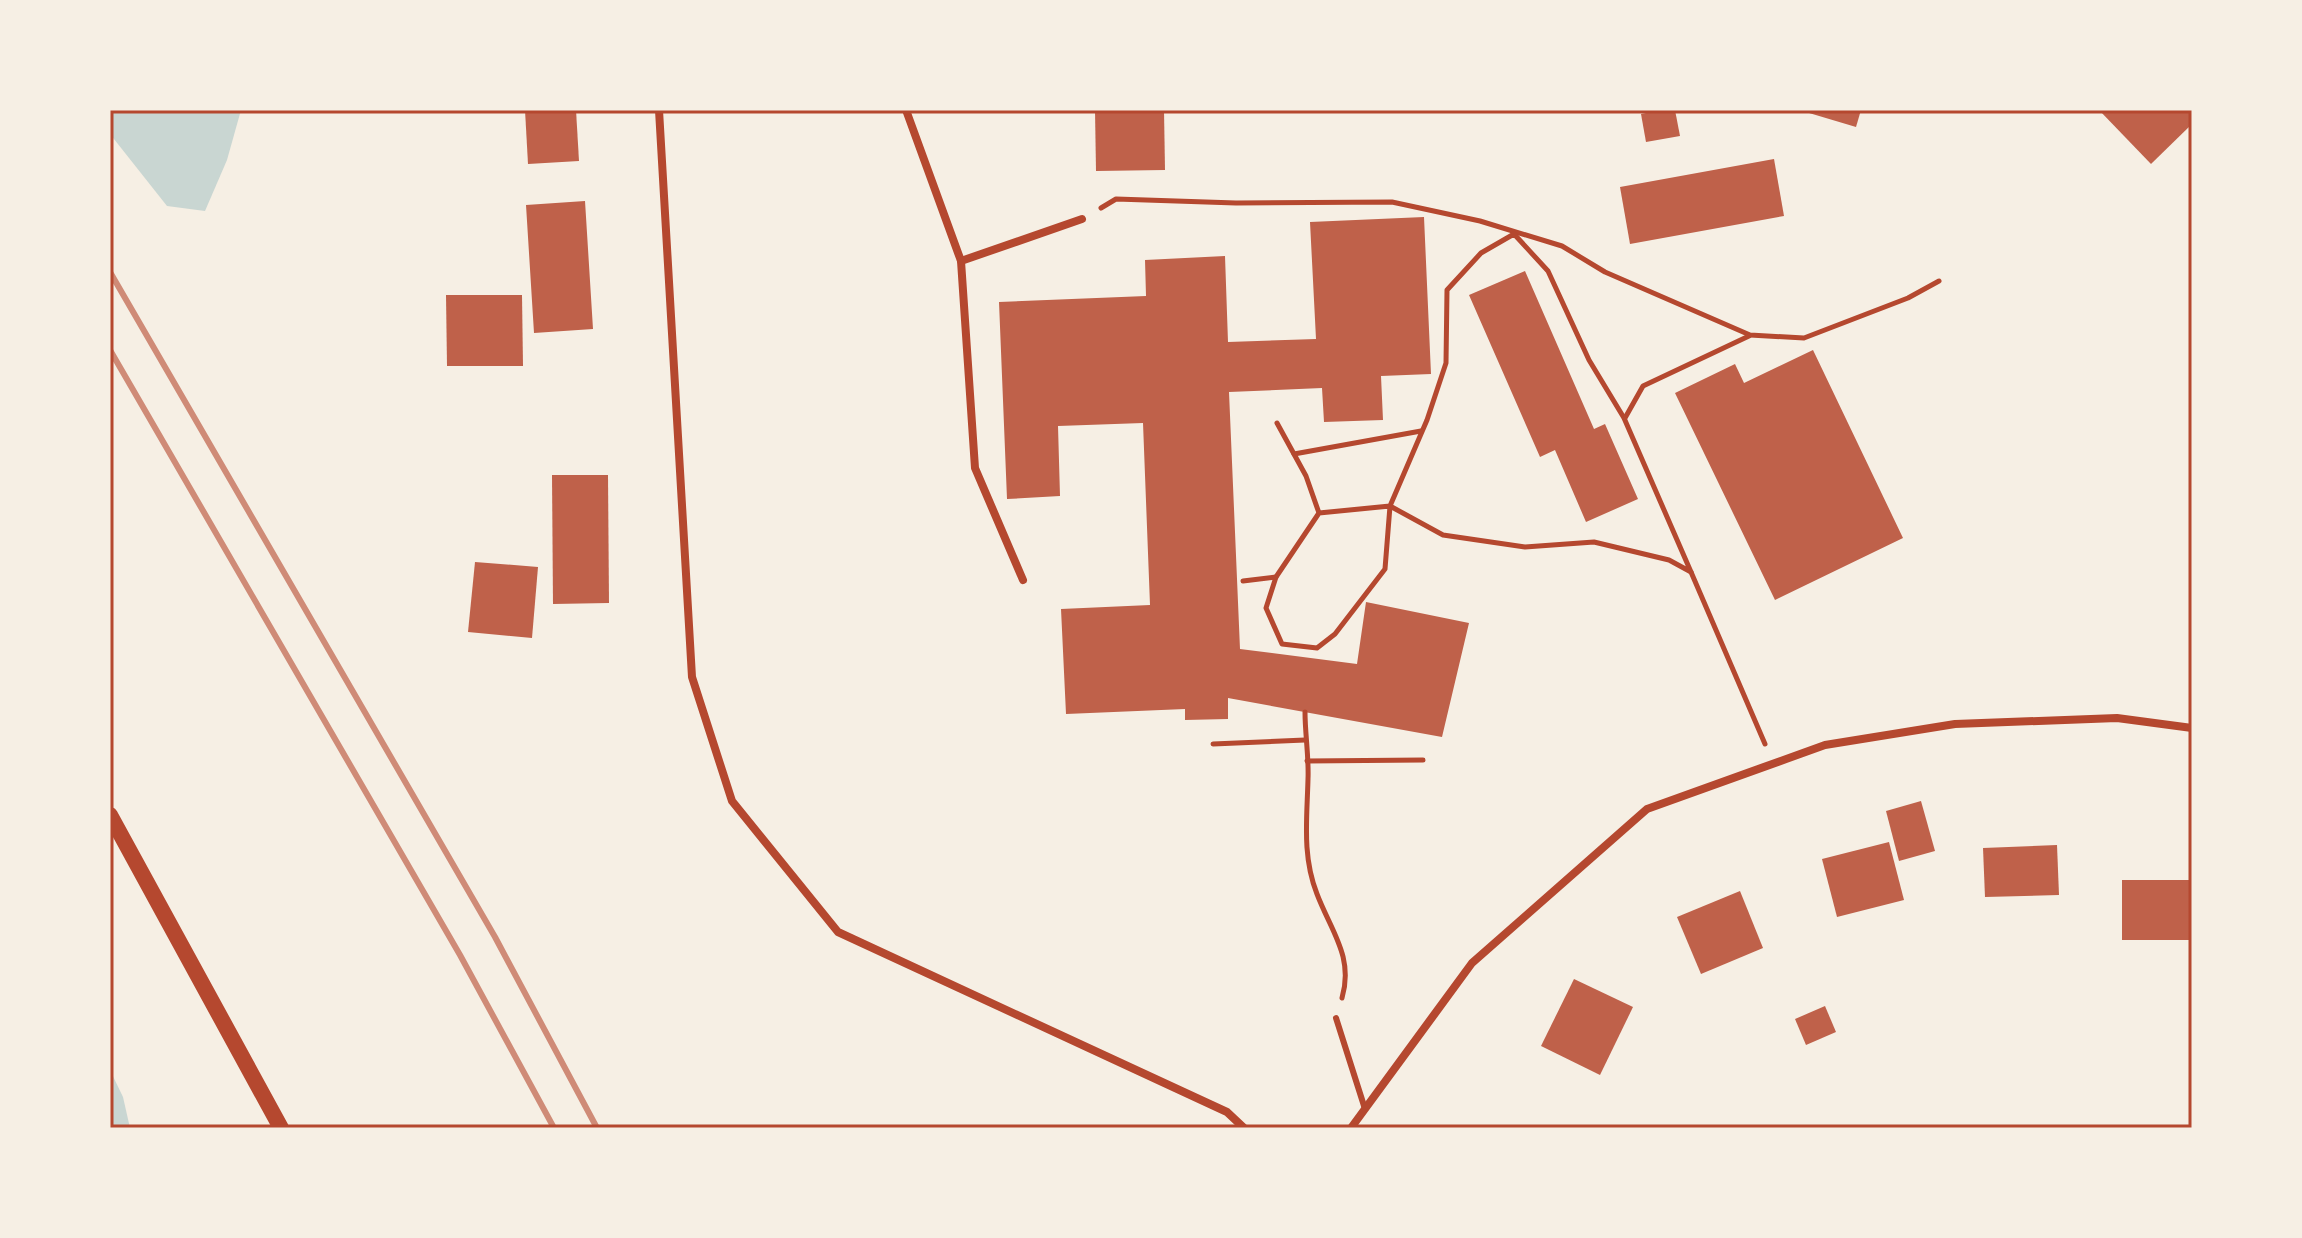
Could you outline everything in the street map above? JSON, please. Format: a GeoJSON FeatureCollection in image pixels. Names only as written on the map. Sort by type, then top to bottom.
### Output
{"type":"FeatureCollection","features":[{"type":"Feature","properties":{"kind":"main road"},"geometry":{"type":"LineString","coordinates":[[110,815],[281,1128]]}},
{"type":"Feature","properties":{"kind":"street"},"geometry":{"type":"LineString","coordinates":[[659,110],[692,677],[732,801],[838,932],[1227,1112],[1244,1128]]}},
{"type":"Feature","properties":{"kind":"street"},"geometry":{"type":"LineString","coordinates":[[906,110],[961,261],[975,468],[1023,580]]}},
{"type":"Feature","properties":{"kind":"street"},"geometry":{"type":"LineString","coordinates":[[961,261],[1082,219]]}},
{"type":"Feature","properties":{"kind":"street"},"geometry":{"type":"LineString","coordinates":[[1351,1128],[1472,963],[1647,809],[1825,745],[1955,724],[2117,718],[2192,728]]}},
{"type":"Feature","properties":{"kind":"lane"},"geometry":{"type":"LineString","coordinates":[[1336,1018],[1365,1109]]}},
{"type":"Feature","properties":{"kind":"path"},"geometry":{"type":"LineString","coordinates":[[1082,219],[1116,199],[1236,203],[1392,202],[1480,221],[1514,234],[1562,246],[1605,272],[1750,335],[1804,338],[1908,298],[1939,281]]}},
{"type":"Feature","properties":{"kind":"path"},"geometry":{"type":"LineString","coordinates":[[1514,234],[1548,271],[1589,360],[1624,418],[1772,764]]}},
{"type":"Feature","properties":{"kind":"path"},"geometry":{"type":"LineString","coordinates":[[1314,658],[1317,648],[1335,634],[1385,569],[1390,506],[1422,431],[1446,363],[1447,290],[1481,253],[1514,234]]}},
{"type":"Feature","properties":{"kind":"path"},"geometry":{"type":"LineString","coordinates":[[1624,418],[1643,386],[1750,335]]}},
{"type":"Feature","properties":{"kind":"path"},"geometry":{"type":"LineString","coordinates":[[1277,423],[1319,513]]}},
{"type":"Feature","properties":{"kind":"path"},"geometry":{"type":"LineString","coordinates":[[1294,454],[1422,431]]}},
{"type":"Feature","properties":{"kind":"path"},"geometry":{"type":"LineString","coordinates":[[1319,513],[1390,506],[1443,535],[1525,547],[1594,542],[1669,560],[1691,572]]}},
{"type":"Feature","properties":{"kind":"path"},"geometry":{"type":"LineString","coordinates":[[1317,648],[1282,644],[1266,608],[1276,577],[1319,513]]}},
{"type":"Feature","properties":{"kind":"path"},"geometry":{"type":"LineString","coordinates":[[1243,581],[1276,577]]}},
{"type":"Feature","properties":{"kind":"path"},"geometry":{"type":"LineString","coordinates":[[1305,712],[1307,761],[1304,833],[1316,893],[1341,941],[1348,979],[1336,1018]]}},
{"type":"Feature","properties":{"kind":"path"},"geometry":{"type":"LineString","coordinates":[[1213,744],[1305,740]]}},
{"type":"Feature","properties":{"kind":"path"},"geometry":{"type":"LineString","coordinates":[[1307,761],[1423,760]]}},
{"type":"Feature","properties":{"kind":"shaded area"},"geometry":{"type":"Polygon","coordinates":[[[110,110],[241,110],[227,160],[205,211],[167,206],[110,134],[110,110]]]}},
{"type":"Feature","properties":{"kind":"shaded area"},"geometry":{"type":"Polygon","coordinates":[[[110,1070],[123,1097],[130,1128],[110,1128],[110,1070]]]}},
{"type":"Feature","properties":{"kind":"building"},"geometry":{"type":"Polygon","coordinates":[[[525,110],[576,110],[579,161],[528,164],[525,110]]]}},
{"type":"Feature","properties":{"kind":"building"},"geometry":{"type":"Polygon","coordinates":[[[1095,110],[1164,110],[1165,170],[1096,171],[1095,110]]]}},
{"type":"Feature","properties":{"kind":"building"},"geometry":{"type":"Polygon","coordinates":[[[1675,110],[1680,136],[1646,142],[1641,114],[1675,110]]]}},
{"type":"Feature","properties":{"kind":"building"},"geometry":{"type":"Polygon","coordinates":[[[1799,110],[1861,110],[1856,127],[1799,110]]]}},
{"type":"Feature","properties":{"kind":"building"},"geometry":{"type":"Polygon","coordinates":[[[2099,110],[2189,110],[2192,124],[2151,164],[2099,110]]]}},
{"type":"Feature","properties":{"kind":"building"},"geometry":{"type":"Polygon","coordinates":[[[1774,159],[1784,216],[1630,244],[1620,187],[1774,159]]]}},
{"type":"Feature","properties":{"kind":"building"},"geometry":{"type":"Polygon","coordinates":[[[585,201],[593,329],[534,333],[526,205],[585,201]]]}},
{"type":"Feature","properties":{"kind":"building"},"geometry":{"type":"Polygon","coordinates":[[[1424,217],[1431,374],[1381,376],[1383,420],[1324,422],[1322,388],[1229,392],[1240,649],[1357,664],[1366,602],[1469,623],[1442,737],[1228,698],[1228,719],[1185,720],[1185,709],[1066,714],[1061,609],[1150,605],[1143,423],[1058,426],[1060,496],[1007,499],[999,302],[1146,296],[1145,260],[1225,256],[1228,342],[1316,339],[1310,222],[1424,217]]]}},
{"type":"Feature","properties":{"kind":"building"},"geometry":{"type":"Polygon","coordinates":[[[1525,271],[1594,429],[1605,424],[1638,499],[1586,522],[1555,450],[1540,457],[1469,295],[1525,271]]]}},
{"type":"Feature","properties":{"kind":"building"},"geometry":{"type":"Polygon","coordinates":[[[446,295],[522,295],[523,366],[447,366],[446,295]]]}},
{"type":"Feature","properties":{"kind":"building"},"geometry":{"type":"Polygon","coordinates":[[[1813,350],[1903,538],[1775,600],[1675,393],[1735,364],[1744,383],[1813,350]]]}},
{"type":"Feature","properties":{"kind":"building"},"geometry":{"type":"Polygon","coordinates":[[[552,475],[608,475],[609,603],[553,604],[552,475]]]}},
{"type":"Feature","properties":{"kind":"building"},"geometry":{"type":"Polygon","coordinates":[[[475,562],[538,567],[532,638],[468,632],[475,562]]]}},
{"type":"Feature","properties":{"kind":"building"},"geometry":{"type":"Polygon","coordinates":[[[1921,801],[1935,851],[1899,861],[1886,811],[1921,801]]]}},
{"type":"Feature","properties":{"kind":"building"},"geometry":{"type":"Polygon","coordinates":[[[1889,842],[1904,900],[1837,917],[1822,859],[1889,842]]]}},
{"type":"Feature","properties":{"kind":"building"},"geometry":{"type":"Polygon","coordinates":[[[2057,845],[2059,895],[1985,897],[1983,848],[2057,845]]]}},
{"type":"Feature","properties":{"kind":"building"},"geometry":{"type":"Polygon","coordinates":[[[2122,880],[2192,880],[2192,940],[2122,940],[2122,880]]]}},
{"type":"Feature","properties":{"kind":"building"},"geometry":{"type":"Polygon","coordinates":[[[1740,891],[1763,948],[1701,974],[1677,917],[1740,891]]]}},
{"type":"Feature","properties":{"kind":"building"},"geometry":{"type":"Polygon","coordinates":[[[1574,979],[1633,1007],[1600,1075],[1541,1046],[1574,979]]]}},
{"type":"Feature","properties":{"kind":"building"},"geometry":{"type":"Polygon","coordinates":[[[1825,1006],[1836,1032],[1806,1045],[1795,1019],[1825,1006]]]}},
{"type":"Feature","properties":{"kind":"railway"},"geometry":{"type":"LineString","coordinates":[[110,272],[495,937],[597,1128]]}},
{"type":"Feature","properties":{"kind":"railway"},"geometry":{"type":"LineString","coordinates":[[110,350],[460,955],[554,1128]]}}]}
